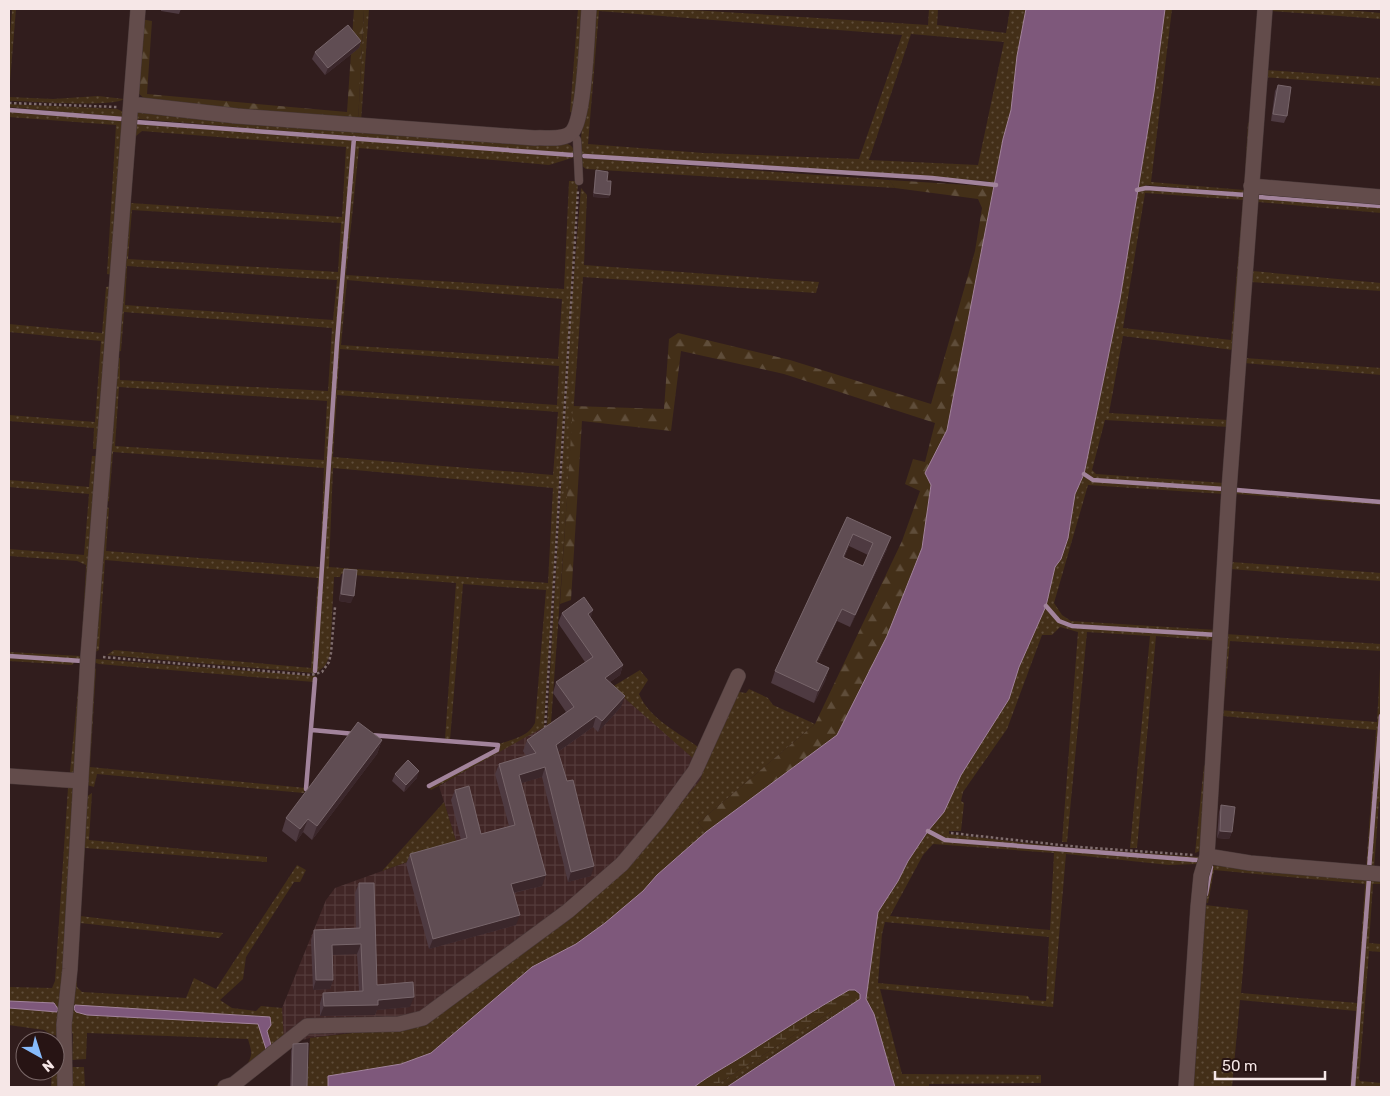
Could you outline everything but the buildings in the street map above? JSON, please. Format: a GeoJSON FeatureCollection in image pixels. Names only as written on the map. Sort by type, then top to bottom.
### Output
{"type":"FeatureCollection","features":[{"type":"Feature","properties":{"kind":"street"},"geometry":{"type":"LineString","coordinates":[[65,1087],[64,1025],[70,969],[88,656],[138,9]]}},
{"type":"Feature","properties":{"kind":"street"},"geometry":{"type":"LineString","coordinates":[[131,104],[237,116],[535,138],[564,137],[572,132],[579,114],[589,9]]}},
{"type":"Feature","properties":{"kind":"street"},"geometry":{"type":"LineString","coordinates":[[1186,1087],[1198,907],[1201,876],[1207,856],[1229,490],[1265,9]]}},
{"type":"Feature","properties":{"kind":"street"},"geometry":{"type":"LineString","coordinates":[[1251,186],[1381,197]]}},
{"type":"Feature","properties":{"kind":"street"},"geometry":{"type":"LineString","coordinates":[[225,1087],[234,1084],[307,1026],[400,1024],[423,1018],[568,911],[622,864],[659,820],[695,771],[738,676]]}},
{"type":"Feature","properties":{"kind":"street"},"geometry":{"type":"LineString","coordinates":[[9,776],[81,781]]}},
{"type":"Feature","properties":{"kind":"street"},"geometry":{"type":"LineString","coordinates":[[1207,856],[1250,863],[1381,874]]}},
{"type":"Feature","properties":{"kind":"lane"},"geometry":{"type":"LineString","coordinates":[[572,132],[577,140],[579,181]]}},
{"type":"Feature","properties":{"kind":"path"},"geometry":{"type":"LineString","coordinates":[[9,102],[118,106],[131,104]]}},
{"type":"Feature","properties":{"kind":"path"},"geometry":{"type":"LineString","coordinates":[[545,728],[579,181]]}},
{"type":"Feature","properties":{"kind":"path"},"geometry":{"type":"LineString","coordinates":[[88,656],[311,675],[322,672],[329,662],[335,607]]}},
{"type":"Feature","properties":{"kind":"path"},"geometry":{"type":"LineString","coordinates":[[951,833],[1207,856]]}},
{"type":"Feature","properties":{"kind":"shaded area"},"geometry":{"type":"Polygon","coordinates":[[[1026,9],[1165,9],[1154,92],[1120,299],[1084,474],[1075,494],[1068,538],[1061,559],[1055,567],[1046,606],[1019,667],[1009,699],[961,775],[944,812],[928,831],[908,861],[898,881],[878,912],[866,999],[874,1014],[895,1087],[727,1087],[860,999],[860,994],[855,990],[849,990],[694,1087],[328,1087],[328,1076],[401,1064],[431,1053],[532,967],[576,944],[605,923],[643,891],[657,875],[706,832],[837,735],[887,636],[922,548],[931,485],[925,473],[947,430],[1003,139],[1011,110],[1017,56],[1026,9]]]}},
{"type":"Feature","properties":{"kind":"shaded area"},"geometry":{"type":"Polygon","coordinates":[[[612,687],[703,766],[701,779],[648,846],[636,858],[433,1018],[370,1030],[310,1038],[283,1045],[282,1008],[326,900],[335,888],[457,844],[439,786],[612,687]]]}},
{"type":"Feature","properties":{"kind":"shaded area"},"geometry":{"type":"Polygon","coordinates":[[[9,1001],[54,1003],[58,1009],[57,1012],[9,1008],[9,1001]]]}},
{"type":"Feature","properties":{"kind":"shaded area"},"geometry":{"type":"Polygon","coordinates":[[[75,1005],[270,1017],[271,1025],[267,1031],[271,1045],[268,1050],[266,1049],[258,1024],[87,1015],[76,1012],[74,1009],[75,1005]]]}},
{"type":"Feature","properties":{"kind":"green space"},"geometry":{"type":"Polygon","coordinates":[[[12,9],[16,9],[9,94],[9,50],[12,9]]]}},
{"type":"Feature","properties":{"kind":"green space"},"geometry":{"type":"Polygon","coordinates":[[[354,9],[364,9],[358,122],[146,100],[137,92],[140,19],[152,21],[147,94],[347,112],[354,9]]]}},
{"type":"Feature","properties":{"kind":"green space"},"geometry":{"type":"Polygon","coordinates":[[[364,9],[369,9],[361,122],[358,122],[364,9]]]}},
{"type":"Feature","properties":{"kind":"green space"},"geometry":{"type":"Polygon","coordinates":[[[578,9],[585,9],[577,114],[570,112],[578,9]]]}},
{"type":"Feature","properties":{"kind":"green space"},"geometry":{"type":"Polygon","coordinates":[[[592,9],[676,9],[928,25],[929,9],[938,9],[937,25],[1006,33],[1010,9],[1026,9],[1017,56],[1011,110],[1003,139],[996,185],[987,181],[582,154],[580,150],[592,9]],[[599,11],[588,144],[703,153],[859,159],[902,35],[599,11]],[[911,34],[869,160],[978,165],[1004,42],[911,34]]]}},
{"type":"Feature","properties":{"kind":"green space"},"geometry":{"type":"Polygon","coordinates":[[[1165,9],[1172,9],[1151,182],[1244,190],[1248,122],[1253,127],[1236,383],[1231,381],[1233,350],[1123,336],[1109,413],[1229,420],[1232,392],[1235,392],[1231,455],[1227,454],[1229,427],[1105,420],[1092,470],[1096,474],[1224,483],[1226,461],[1230,459],[1226,515],[1223,515],[1224,494],[1088,485],[1054,603],[1062,615],[1071,621],[1217,630],[1223,524],[1226,524],[1218,635],[1202,850],[1195,853],[1204,766],[1206,764],[1217,641],[1156,636],[1137,848],[1130,848],[1150,636],[1087,632],[1067,842],[1062,842],[1078,632],[1060,627],[1052,635],[1042,635],[1007,729],[963,792],[961,801],[964,803],[961,831],[949,831],[949,834],[1062,847],[1200,857],[1198,864],[1169,865],[1066,854],[1053,1007],[880,989],[902,1074],[1041,1075],[1041,1083],[929,1084],[929,1087],[895,1087],[874,1014],[866,999],[878,911],[928,831],[944,812],[961,775],[1009,699],[1019,667],[1046,606],[1055,567],[1061,559],[1068,538],[1075,494],[1084,474],[1120,299],[1154,92],[1165,9]],[[1146,185],[1138,190],[1247,195],[1246,193],[1146,185]],[[1145,193],[1123,328],[1231,340],[1243,200],[1145,193]],[[1085,475],[1092,481],[1225,489],[1093,479],[1085,475]],[[1047,606],[1058,622],[1072,627],[1218,635],[1072,626],[1063,623],[1047,606]],[[933,844],[923,855],[890,916],[1050,930],[1054,853],[933,844]],[[885,922],[882,934],[878,983],[1028,996],[1030,1000],[1046,1001],[1049,937],[885,922]]]}},
{"type":"Feature","properties":{"kind":"green space"},"geometry":{"type":"Polygon","coordinates":[[[1267,9],[1335,9],[1381,13],[1381,19],[1271,11],[1266,70],[1381,78],[1381,86],[1263,77],[1267,9]]]}},
{"type":"Feature","properties":{"kind":"green space"},"geometry":{"type":"Polygon","coordinates":[[[98,96],[124,99],[116,102],[87,104],[9,101],[9,97],[53,99],[98,96]]]}},
{"type":"Feature","properties":{"kind":"green space"},"geometry":{"type":"Polygon","coordinates":[[[9,104],[117,109],[126,113],[113,275],[107,274],[116,125],[9,117],[9,111],[123,119],[122,117],[9,107],[9,104]]]}},
{"type":"Feature","properties":{"kind":"green space"},"geometry":{"type":"Polygon","coordinates":[[[137,112],[564,143],[573,148],[574,155],[139,119],[137,121],[139,124],[352,139],[332,393],[314,673],[107,655],[114,650],[311,668],[318,578],[105,560],[99,650],[95,652],[104,506],[109,508],[106,551],[320,567],[324,468],[113,452],[109,501],[105,503],[116,357],[120,358],[120,380],[328,391],[332,328],[124,312],[121,351],[115,352],[137,112]],[[142,131],[136,136],[130,203],[342,217],[346,147],[142,131]],[[132,210],[128,259],[338,272],[341,223],[132,210]],[[127,266],[125,305],[333,320],[337,280],[127,266]],[[119,387],[115,446],[324,460],[327,401],[119,387]]]}},
{"type":"Feature","properties":{"kind":"green space"},"geometry":{"type":"Polygon","coordinates":[[[354,139],[575,157],[549,165],[359,148],[346,275],[564,289],[569,181],[578,181],[544,727],[431,790],[429,788],[498,751],[499,744],[524,734],[535,723],[546,590],[463,584],[450,740],[445,739],[456,583],[341,574],[340,577],[334,577],[330,655],[325,666],[317,672],[334,392],[354,139]],[[347,280],[341,345],[558,359],[562,299],[347,280]],[[340,349],[337,390],[557,405],[559,366],[340,349]],[[337,395],[333,457],[553,475],[558,412],[337,395]],[[333,468],[329,567],[548,583],[553,488],[333,468]]]}},
{"type":"Feature","properties":{"kind":"green space"},"geometry":{"type":"Polygon","coordinates":[[[581,158],[889,180],[895,188],[586,169],[581,165],[581,158]]]}},
{"type":"Feature","properties":{"kind":"green space"},"geometry":{"type":"Polygon","coordinates":[[[889,180],[984,186],[996,185],[947,430],[925,473],[931,485],[922,548],[887,636],[837,735],[706,832],[698,823],[815,724],[902,541],[920,491],[905,484],[913,459],[925,462],[935,423],[784,374],[681,351],[671,431],[582,421],[571,600],[560,604],[573,406],[664,409],[669,339],[678,333],[790,360],[931,404],[975,251],[982,208],[978,199],[895,188],[889,180]]]}},
{"type":"Feature","properties":{"kind":"green space"},"geometry":{"type":"Polygon","coordinates":[[[581,188],[587,195],[584,265],[819,282],[816,293],[583,277],[551,723],[547,725],[571,309],[581,188]]]}},
{"type":"Feature","properties":{"kind":"green space"},"geometry":{"type":"Polygon","coordinates":[[[1257,198],[1381,208],[1381,213],[1259,202],[1253,208],[1257,198]]]}},
{"type":"Feature","properties":{"kind":"green space"},"geometry":{"type":"Polygon","coordinates":[[[1252,271],[1381,283],[1381,291],[1251,282],[1252,271]]]}},
{"type":"Feature","properties":{"kind":"green space"},"geometry":{"type":"Polygon","coordinates":[[[112,286],[100,449],[93,449],[94,428],[9,421],[9,415],[95,422],[101,341],[9,332],[9,324],[102,333],[106,287],[112,286]]]}},
{"type":"Feature","properties":{"kind":"green space"},"geometry":{"type":"Polygon","coordinates":[[[1245,324],[1247,327],[1245,358],[1381,368],[1381,375],[1244,363],[1236,489],[1381,503],[1381,505],[1235,494],[1234,500],[1231,500],[1245,324]]]}},
{"type":"Feature","properties":{"kind":"green space"},"geometry":{"type":"Polygon","coordinates":[[[92,456],[99,456],[77,773],[37,772],[70,772],[81,659],[9,655],[9,652],[81,656],[86,565],[77,561],[9,556],[9,549],[84,555],[89,494],[9,487],[9,480],[89,487],[92,456]]]}},
{"type":"Feature","properties":{"kind":"green space"},"geometry":{"type":"Polygon","coordinates":[[[1231,562],[1381,573],[1381,581],[1230,569],[1231,562]]]}},
{"type":"Feature","properties":{"kind":"green space"},"geometry":{"type":"Polygon","coordinates":[[[1225,634],[1381,644],[1381,651],[1230,641],[1224,701],[1220,701],[1225,634]]]}},
{"type":"Feature","properties":{"kind":"green space"},"geometry":{"type":"Polygon","coordinates":[[[1381,651],[1381,705],[1369,868],[1366,869],[1376,730],[1222,716],[1219,710],[1377,722],[1381,651]]]}},
{"type":"Feature","properties":{"kind":"green space"},"geometry":{"type":"Polygon","coordinates":[[[9,658],[75,662],[72,665],[9,661],[9,658]]]}},
{"type":"Feature","properties":{"kind":"green space"},"geometry":{"type":"Polygon","coordinates":[[[95,659],[316,676],[314,682],[99,664],[93,662],[95,659]]]}},
{"type":"Feature","properties":{"kind":"green space"},"geometry":{"type":"Polygon","coordinates":[[[92,666],[96,669],[90,767],[305,788],[304,793],[97,774],[94,787],[87,785],[92,666]]]}},
{"type":"Feature","properties":{"kind":"green space"},"geometry":{"type":"Polygon","coordinates":[[[640,670],[648,680],[639,694],[644,703],[650,711],[675,732],[701,749],[696,761],[612,687],[640,670]]]}},
{"type":"Feature","properties":{"kind":"green space"},"geometry":{"type":"Polygon","coordinates":[[[749,689],[768,698],[773,705],[815,724],[698,823],[706,832],[657,875],[643,891],[605,923],[576,944],[532,967],[431,1053],[401,1064],[328,1076],[328,1087],[307,1087],[310,1038],[403,1027],[636,858],[701,779],[703,766],[739,692],[746,693],[749,689]]]}},
{"type":"Feature","properties":{"kind":"green space"},"geometry":{"type":"Polygon","coordinates":[[[1381,724],[1381,802],[1379,802],[1374,868],[1370,869],[1381,724]]]}},
{"type":"Feature","properties":{"kind":"green space"},"geometry":{"type":"Polygon","coordinates":[[[44,781],[76,789],[58,1031],[46,1031],[9,1025],[9,1008],[57,1012],[42,1002],[9,1001],[9,987],[52,988],[55,981],[68,788],[9,783],[44,781]]]}},
{"type":"Feature","properties":{"kind":"green space"},"geometry":{"type":"Polygon","coordinates":[[[92,793],[89,840],[267,857],[267,862],[85,848],[80,916],[223,933],[219,938],[80,923],[77,944],[75,945],[86,797],[92,793]]]}},
{"type":"Feature","properties":{"kind":"green space"},"geometry":{"type":"Polygon","coordinates":[[[444,802],[457,844],[382,871],[444,802]]]}},
{"type":"Feature","properties":{"kind":"green space"},"geometry":{"type":"Polygon","coordinates":[[[1211,864],[1205,901],[1211,865],[1368,879],[1352,1087],[1350,1087],[1356,1011],[1240,1000],[1232,1087],[1191,1087],[1205,905],[1248,910],[1241,993],[1357,1003],[1365,884],[1214,870],[1208,903],[1203,902],[1211,864]]]}},
{"type":"Feature","properties":{"kind":"green space"},"geometry":{"type":"Polygon","coordinates":[[[297,865],[306,870],[300,882],[294,882],[246,957],[243,979],[220,1000],[232,1008],[256,1011],[261,1006],[282,1008],[284,1041],[220,1087],[211,1087],[241,1071],[249,1061],[251,1051],[248,1039],[87,1033],[86,1059],[72,1060],[73,1034],[71,1032],[77,954],[77,987],[82,992],[186,998],[194,978],[216,989],[297,865]],[[80,1014],[259,1024],[266,1049],[271,1045],[267,1030],[270,1017],[80,1014]]]}},
{"type":"Feature","properties":{"kind":"green space"},"geometry":{"type":"Polygon","coordinates":[[[1370,879],[1381,880],[1381,884],[1373,884],[1369,943],[1381,944],[1381,952],[1369,951],[1359,1079],[1360,1081],[1381,1083],[1381,1087],[1354,1087],[1370,879]]]}},
{"type":"Feature","properties":{"kind":"green space"},"geometry":{"type":"Polygon","coordinates":[[[849,990],[858,992],[860,999],[727,1087],[723,1087],[831,1017],[832,1011],[713,1087],[694,1087],[713,1072],[849,990]]]}},
{"type":"Feature","properties":{"kind":"green space"},"geometry":{"type":"Polygon","coordinates":[[[832,1011],[832,1016],[723,1087],[713,1087],[832,1011]]]}},
{"type":"Feature","properties":{"kind":"green space"},"geometry":{"type":"Polygon","coordinates":[[[69,1067],[84,1067],[85,1087],[70,1087],[69,1067]]]}},
{"type":"Feature","properties":{"kind":"green space"},"geometry":{"type":"Polygon","coordinates":[[[51,1081],[60,1081],[60,1087],[51,1087],[51,1081]]]}},
{"type":"Feature","properties":{"kind":"waterway"},"geometry":{"type":"LineString","coordinates":[[9,110],[123,119]]}},
{"type":"Feature","properties":{"kind":"waterway"},"geometry":{"type":"LineString","coordinates":[[136,122],[572,155]]}},
{"type":"Feature","properties":{"kind":"waterway"},"geometry":{"type":"LineString","coordinates":[[315,671],[337,343],[354,138]]}},
{"type":"Feature","properties":{"kind":"waterway"},"geometry":{"type":"LineString","coordinates":[[584,156],[932,178],[996,185]]}},
{"type":"Feature","properties":{"kind":"waterway"},"geometry":{"type":"LineString","coordinates":[[1137,190],[1146,188],[1246,195]]}},
{"type":"Feature","properties":{"kind":"waterway"},"geometry":{"type":"LineString","coordinates":[[1259,197],[1381,206]]}},
{"type":"Feature","properties":{"kind":"waterway"},"geometry":{"type":"LineString","coordinates":[[1084,474],[1093,480],[1224,489]]}},
{"type":"Feature","properties":{"kind":"waterway"},"geometry":{"type":"LineString","coordinates":[[1237,490],[1381,502]]}},
{"type":"Feature","properties":{"kind":"waterway"},"geometry":{"type":"LineString","coordinates":[[1046,606],[1059,621],[1072,626],[1217,635]]}},
{"type":"Feature","properties":{"kind":"waterway"},"geometry":{"type":"LineString","coordinates":[[9,656],[82,661]]}},
{"type":"Feature","properties":{"kind":"waterway"},"geometry":{"type":"LineString","coordinates":[[306,789],[315,679]]}},
{"type":"Feature","properties":{"kind":"waterway"},"geometry":{"type":"LineString","coordinates":[[1369,869],[1381,716]]}},
{"type":"Feature","properties":{"kind":"waterway"},"geometry":{"type":"LineString","coordinates":[[312,730],[355,734]]}},
{"type":"Feature","properties":{"kind":"waterway"},"geometry":{"type":"LineString","coordinates":[[370,735],[498,745],[497,750],[429,786]]}},
{"type":"Feature","properties":{"kind":"waterway"},"geometry":{"type":"LineString","coordinates":[[928,831],[945,840],[1196,860]]}},
{"type":"Feature","properties":{"kind":"waterway"},"geometry":{"type":"LineString","coordinates":[[1206,894],[1211,867]]}},
{"type":"Feature","properties":{"kind":"waterway"},"geometry":{"type":"LineString","coordinates":[[1353,1087],[1369,878]]}}]}
